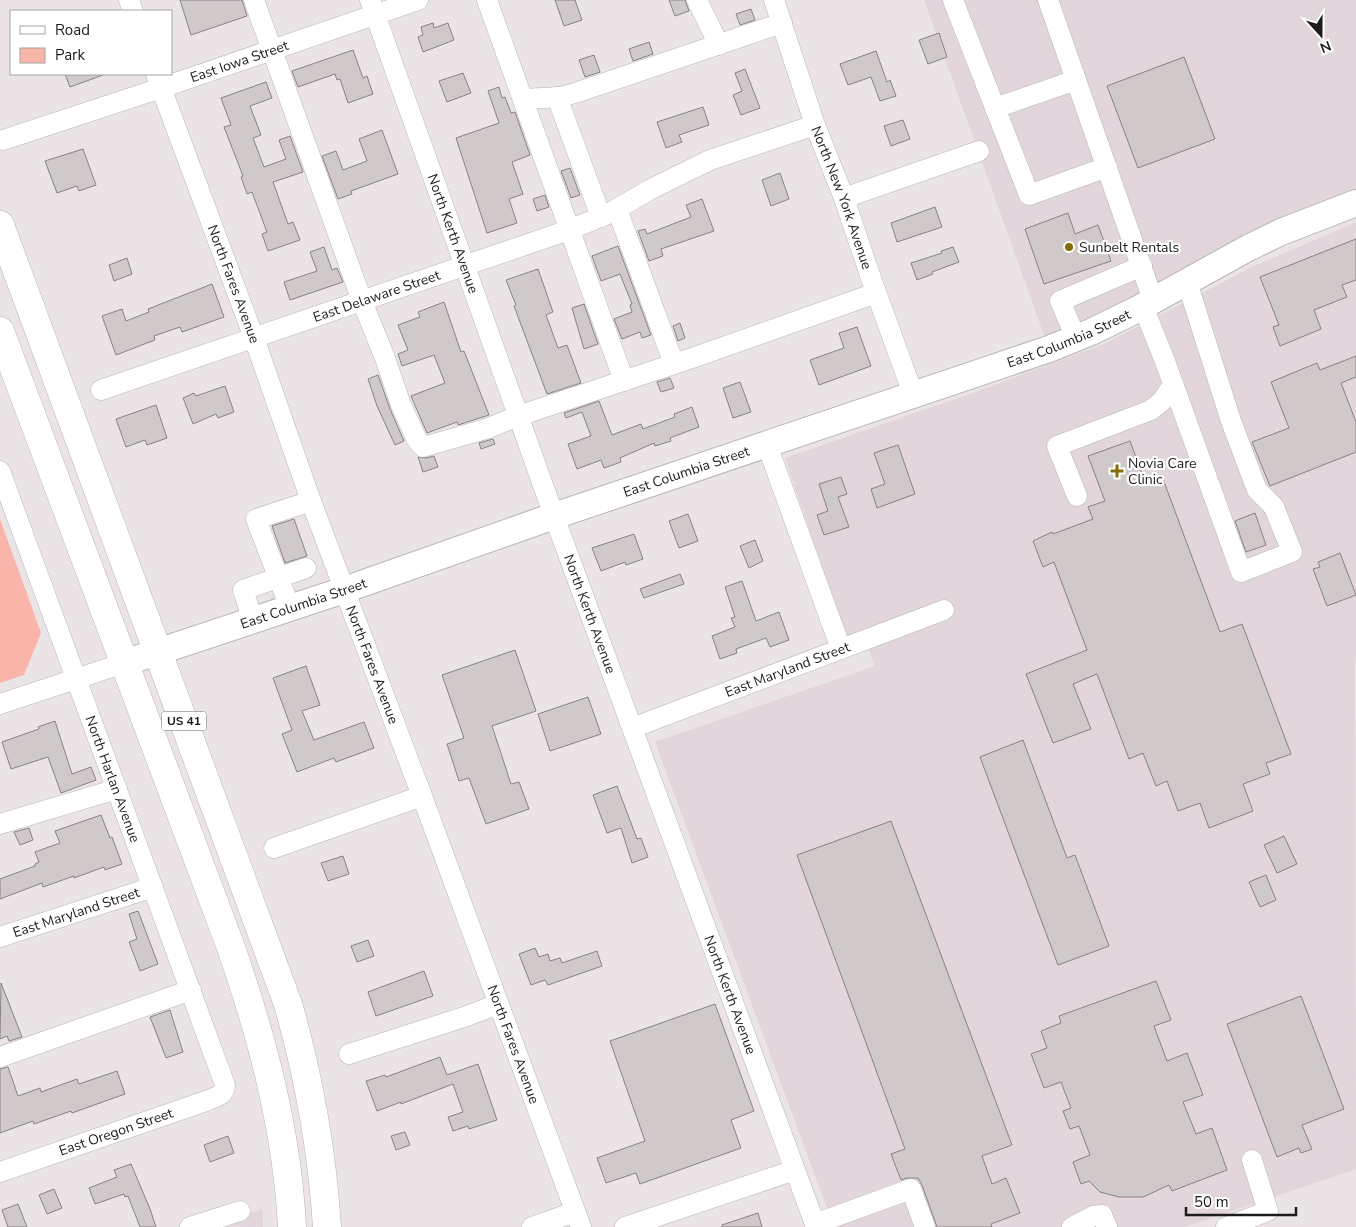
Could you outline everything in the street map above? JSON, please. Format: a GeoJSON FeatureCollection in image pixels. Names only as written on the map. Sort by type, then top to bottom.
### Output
{"type":"FeatureCollection","features":[{"type":"Feature","properties":{"kind":"highway","name":"US 41"},"geometry":{"type":"LineString","coordinates":[[0,225],[273,962],[296,1031],[313,1109],[324,1182],[327,1227]]}},
{"type":"Feature","properties":{"kind":"highway","name":"US 41"},"geometry":{"type":"LineString","coordinates":[[0,331],[251,1005],[272,1086],[280,1128],[292,1227]]}},
{"type":"Feature","properties":{"kind":"main road","name":"East Columbia Street"},"geometry":{"type":"LineString","coordinates":[[124,663],[344,590],[554,516],[1076,338],[1148,303],[1281,232],[1356,203]]}},
{"type":"Feature","properties":{"kind":"street"},"geometry":{"type":"LineString","coordinates":[[254,0],[401,405],[416,440],[423,447],[486,429],[518,416],[674,364],[876,293]]}},
{"type":"Feature","properties":{"kind":"street","name":"East Iowa Street"},"geometry":{"type":"LineString","coordinates":[[3,140],[159,81],[272,50],[372,8],[418,0]]}},
{"type":"Feature","properties":{"kind":"street"},"geometry":{"type":"LineString","coordinates":[[487,0],[624,381]]}},
{"type":"Feature","properties":{"kind":"street"},"geometry":{"type":"LineString","coordinates":[[697,0],[719,45]]}},
{"type":"Feature","properties":{"kind":"street","name":"North New York Avenue"},"geometry":{"type":"LineString","coordinates":[[774,0],[815,125],[844,198],[913,394]]}},
{"type":"Feature","properties":{"kind":"street"},"geometry":{"type":"LineString","coordinates":[[953,0],[1029,195],[1107,167]]}},
{"type":"Feature","properties":{"kind":"street"},"geometry":{"type":"LineString","coordinates":[[1048,0],[1142,266],[1148,303],[1173,385],[1241,572],[1292,552],[1274,508],[1257,490],[1231,421],[1187,282]]}},
{"type":"Feature","properties":{"kind":"street","name":"North Kerth Avenue"},"geometry":{"type":"LineString","coordinates":[[372,8],[554,516],[816,1225]]}},
{"type":"Feature","properties":{"kind":"street"},"geometry":{"type":"LineString","coordinates":[[523,99],[557,97],[578,92],[782,22]]}},
{"type":"Feature","properties":{"kind":"street"},"geometry":{"type":"LineString","coordinates":[[995,108],[1076,80]]}},
{"type":"Feature","properties":{"kind":"street","name":"North Fares Avenue"},"geometry":{"type":"LineString","coordinates":[[159,81],[254,338],[310,501],[422,796],[578,1219]]}},
{"type":"Feature","properties":{"kind":"street"},"geometry":{"type":"LineString","coordinates":[[557,97],[674,364]]}},
{"type":"Feature","properties":{"kind":"street","name":"East Delaware Street"},"geometry":{"type":"LineString","coordinates":[[101,390],[569,230],[609,213],[702,163],[815,125]]}},
{"type":"Feature","properties":{"kind":"street"},"geometry":{"type":"LineString","coordinates":[[844,198],[979,151]]}},
{"type":"Feature","properties":{"kind":"street"},"geometry":{"type":"LineString","coordinates":[[1076,338],[1060,301],[1142,266]]}},
{"type":"Feature","properties":{"kind":"street"},"geometry":{"type":"LineString","coordinates":[[1077,496],[1057,446],[1151,410],[1162,401],[1173,385]]}},
{"type":"Feature","properties":{"kind":"street"},"geometry":{"type":"LineString","coordinates":[[767,444],[841,649]]}},
{"type":"Feature","properties":{"kind":"street","name":"North Harlan Avenue"},"geometry":{"type":"LineString","coordinates":[[0,471],[225,1085]]}},
{"type":"Feature","properties":{"kind":"street"},"geometry":{"type":"LineString","coordinates":[[290,608],[256,519],[310,501]]}},
{"type":"Feature","properties":{"kind":"street"},"geometry":{"type":"LineString","coordinates":[[252,621],[243,590],[306,568]]}},
{"type":"Feature","properties":{"kind":"street","name":"East Maryland Street"},"geometry":{"type":"LineString","coordinates":[[632,728],[944,610]]}},
{"type":"Feature","properties":{"kind":"street","name":"East Columbia Street"},"geometry":{"type":"LineString","coordinates":[[0,704],[124,663]]}},
{"type":"Feature","properties":{"kind":"street"},"geometry":{"type":"LineString","coordinates":[[0,824],[117,789]]}},
{"type":"Feature","properties":{"kind":"street"},"geometry":{"type":"LineString","coordinates":[[274,848],[422,796]]}},
{"type":"Feature","properties":{"kind":"street","name":"East Maryland Street"},"geometry":{"type":"LineString","coordinates":[[0,937],[153,887]]}},
{"type":"Feature","properties":{"kind":"street"},"geometry":{"type":"LineString","coordinates":[[0,1057],[191,990]]}},
{"type":"Feature","properties":{"kind":"street"},"geometry":{"type":"LineString","coordinates":[[349,1054],[498,1004]]}},
{"type":"Feature","properties":{"kind":"street","name":"East Oregon Street"},"geometry":{"type":"LineString","coordinates":[[0,1172],[206,1101],[222,1094],[225,1091],[225,1085]]}},
{"type":"Feature","properties":{"kind":"street"},"geometry":{"type":"LineString","coordinates":[[1233,1226],[1268,1216],[1252,1160]]}},
{"type":"Feature","properties":{"kind":"street"},"geometry":{"type":"LineString","coordinates":[[625,1227],[795,1170]]}},
{"type":"Feature","properties":{"kind":"street"},"geometry":{"type":"LineString","coordinates":[[816,1225],[911,1189],[925,1227]]}},
{"type":"Feature","properties":{"kind":"street"},"geometry":{"type":"LineString","coordinates":[[190,1227],[240,1210]]}},
{"type":"Feature","properties":{"kind":"street"},"geometry":{"type":"LineString","coordinates":[[1072,1227],[1093,1216],[1102,1215],[1107,1227]]}},
{"type":"Feature","properties":{"kind":"street"},"geometry":{"type":"LineString","coordinates":[[532,1227],[578,1219]]}},
{"type":"Feature","properties":{"kind":"shaded area"},"geometry":{"type":"Polygon","coordinates":[[[924,0],[1356,0],[1356,209],[1049,349],[924,0]]]}},
{"type":"Feature","properties":{"kind":"shaded area"},"geometry":{"type":"Polygon","coordinates":[[[1356,222],[1356,1169],[1185,1227],[834,1227],[655,742],[875,666],[865,640],[845,634],[785,458],[978,391],[1104,344],[1252,267],[1356,222]]]}},
{"type":"Feature","properties":{"kind":"shaded area"},"geometry":{"type":"Polygon","coordinates":[[[263,1209],[263,1227],[206,1226],[263,1209]]]}},
{"type":"Feature","properties":{"kind":"green space"},"geometry":{"type":"Polygon","coordinates":[[[0,519],[41,633],[24,675],[0,683],[0,519]]]}},
{"type":"Feature","properties":{"kind":"building"},"geometry":{"type":"Polygon","coordinates":[[[180,0],[242,0],[247,16],[191,35],[180,0]]]}},
{"type":"Feature","properties":{"kind":"building"},"geometry":{"type":"Polygon","coordinates":[[[555,0],[575,0],[582,20],[564,26],[555,0]]]}},
{"type":"Feature","properties":{"kind":"building"},"geometry":{"type":"Polygon","coordinates":[[[669,0],[685,0],[689,11],[675,16],[669,0]]]}},
{"type":"Feature","properties":{"kind":"building"},"geometry":{"type":"Polygon","coordinates":[[[751,9],[755,20],[740,25],[736,14],[751,9]]]}},
{"type":"Feature","properties":{"kind":"building"},"geometry":{"type":"Polygon","coordinates":[[[433,23],[434,28],[448,23],[454,40],[423,52],[418,37],[423,35],[421,27],[433,23]]]}},
{"type":"Feature","properties":{"kind":"building"},"geometry":{"type":"Polygon","coordinates":[[[939,33],[947,57],[928,64],[919,40],[939,33]]]}},
{"type":"Feature","properties":{"kind":"building"},"geometry":{"type":"Polygon","coordinates":[[[649,42],[653,54],[633,61],[629,49],[649,42]]]}},
{"type":"Feature","properties":{"kind":"building"},"geometry":{"type":"Polygon","coordinates":[[[353,50],[363,78],[367,76],[373,94],[348,103],[340,79],[337,80],[335,74],[298,87],[292,71],[353,50]]]}},
{"type":"Feature","properties":{"kind":"building"},"geometry":{"type":"Polygon","coordinates":[[[876,51],[887,82],[890,80],[896,96],[880,101],[871,77],[848,85],[840,64],[876,51]]]}},
{"type":"Feature","properties":{"kind":"building"},"geometry":{"type":"Polygon","coordinates":[[[594,55],[600,72],[585,77],[579,60],[594,55]]]}},
{"type":"Feature","properties":{"kind":"building"},"geometry":{"type":"Polygon","coordinates":[[[1184,57],[1215,139],[1138,168],[1107,86],[1184,57]]]}},
{"type":"Feature","properties":{"kind":"building"},"geometry":{"type":"Polygon","coordinates":[[[745,69],[760,108],[741,115],[733,95],[742,91],[735,73],[745,69]]]}},
{"type":"Feature","properties":{"kind":"building"},"geometry":{"type":"Polygon","coordinates":[[[463,73],[471,93],[447,102],[439,81],[463,73]]]}},
{"type":"Feature","properties":{"kind":"building"},"geometry":{"type":"Polygon","coordinates":[[[65,75],[103,75],[70,87],[65,75]]]}},
{"type":"Feature","properties":{"kind":"building"},"geometry":{"type":"Polygon","coordinates":[[[266,82],[272,98],[250,106],[261,135],[253,138],[264,167],[286,159],[279,140],[290,136],[303,172],[273,182],[288,224],[293,222],[300,240],[268,251],[262,234],[267,232],[252,192],[247,194],[241,177],[243,176],[224,127],[231,125],[221,98],[266,82]]]}},
{"type":"Feature","properties":{"kind":"building"},"geometry":{"type":"Polygon","coordinates":[[[499,87],[502,98],[505,97],[511,113],[515,112],[530,155],[512,162],[523,194],[509,199],[517,223],[487,233],[456,138],[499,123],[488,91],[499,87]]]}},
{"type":"Feature","properties":{"kind":"building"},"geometry":{"type":"Polygon","coordinates":[[[703,107],[709,125],[679,135],[682,142],[666,148],[657,122],[703,107]]]}},
{"type":"Feature","properties":{"kind":"building"},"geometry":{"type":"Polygon","coordinates":[[[903,120],[910,139],[891,146],[884,126],[903,120]]]}},
{"type":"Feature","properties":{"kind":"building"},"geometry":{"type":"Polygon","coordinates":[[[382,130],[398,174],[351,191],[352,194],[338,199],[322,156],[336,151],[343,170],[367,161],[359,139],[382,130]]]}},
{"type":"Feature","properties":{"kind":"building"},"geometry":{"type":"Polygon","coordinates":[[[83,149],[96,185],[79,191],[77,186],[57,193],[45,161],[83,149]]]}},
{"type":"Feature","properties":{"kind":"building"},"geometry":{"type":"Polygon","coordinates":[[[570,168],[580,195],[571,198],[561,171],[570,168]]]}},
{"type":"Feature","properties":{"kind":"building"},"geometry":{"type":"Polygon","coordinates":[[[780,173],[789,199],[771,206],[762,180],[780,173]]]}},
{"type":"Feature","properties":{"kind":"building"},"geometry":{"type":"Polygon","coordinates":[[[545,195],[549,207],[537,211],[533,199],[545,195]]]}},
{"type":"Feature","properties":{"kind":"building"},"geometry":{"type":"Polygon","coordinates":[[[702,199],[714,231],[661,249],[663,256],[649,261],[638,231],[645,229],[647,234],[691,217],[686,205],[702,199]]]}},
{"type":"Feature","properties":{"kind":"building"},"geometry":{"type":"Polygon","coordinates":[[[935,207],[942,227],[897,242],[891,223],[935,207]]]}},
{"type":"Feature","properties":{"kind":"building","name":"Sunbelt Rentals"},"geometry":{"type":"Polygon","coordinates":[[[1068,213],[1075,234],[1098,225],[1111,261],[1044,284],[1025,229],[1068,213]]]}},
{"type":"Feature","properties":{"kind":"building"},"geometry":{"type":"Polygon","coordinates":[[[1356,239],[1356,280],[1342,285],[1347,297],[1314,310],[1321,329],[1280,346],[1273,327],[1279,325],[1260,277],[1356,239]]]}},
{"type":"Feature","properties":{"kind":"building"},"geometry":{"type":"Polygon","coordinates":[[[618,246],[651,335],[642,338],[640,332],[622,339],[614,319],[632,312],[630,305],[632,304],[620,274],[601,281],[592,256],[618,246]]]}},
{"type":"Feature","properties":{"kind":"building"},"geometry":{"type":"Polygon","coordinates":[[[324,247],[332,270],[337,268],[343,282],[290,300],[284,282],[317,271],[310,252],[324,247]]]}},
{"type":"Feature","properties":{"kind":"building"},"geometry":{"type":"Polygon","coordinates":[[[953,247],[959,262],[917,280],[911,263],[942,253],[941,251],[953,247]]]}},
{"type":"Feature","properties":{"kind":"building"},"geometry":{"type":"Polygon","coordinates":[[[127,258],[132,274],[114,281],[109,265],[127,258]]]}},
{"type":"Feature","properties":{"kind":"building"},"geometry":{"type":"Polygon","coordinates":[[[538,269],[553,312],[546,315],[558,348],[567,345],[581,383],[547,394],[506,280],[538,269]]]}},
{"type":"Feature","properties":{"kind":"building"},"geometry":{"type":"Polygon","coordinates":[[[212,284],[224,317],[182,332],[180,327],[154,336],[155,340],[116,355],[102,316],[122,309],[126,321],[149,312],[148,309],[212,284]]]}},
{"type":"Feature","properties":{"kind":"building"},"geometry":{"type":"Polygon","coordinates":[[[444,302],[461,352],[464,351],[489,415],[458,425],[457,422],[427,433],[411,396],[445,383],[434,355],[402,366],[398,354],[408,350],[398,325],[420,317],[418,312],[444,302]]]}},
{"type":"Feature","properties":{"kind":"building"},"geometry":{"type":"Polygon","coordinates":[[[584,304],[598,344],[584,349],[572,308],[584,304]]]}},
{"type":"Feature","properties":{"kind":"building"},"geometry":{"type":"Polygon","coordinates":[[[680,323],[685,338],[678,341],[673,326],[680,323]]]}},
{"type":"Feature","properties":{"kind":"building"},"geometry":{"type":"Polygon","coordinates":[[[857,327],[871,366],[819,385],[810,360],[844,348],[839,333],[857,327]]]}},
{"type":"Feature","properties":{"kind":"building"},"geometry":{"type":"Polygon","coordinates":[[[1356,356],[1356,377],[1341,383],[1356,422],[1356,452],[1270,486],[1252,442],[1289,428],[1271,382],[1317,363],[1320,370],[1356,356]]]}},
{"type":"Feature","properties":{"kind":"building"},"geometry":{"type":"Polygon","coordinates":[[[378,375],[404,441],[395,445],[377,406],[368,379],[378,375]]]}},
{"type":"Feature","properties":{"kind":"building"},"geometry":{"type":"Polygon","coordinates":[[[670,378],[674,388],[661,392],[657,382],[670,378]]]}},
{"type":"Feature","properties":{"kind":"building"},"geometry":{"type":"Polygon","coordinates":[[[740,382],[751,412],[733,418],[723,388],[740,382]]]}},
{"type":"Feature","properties":{"kind":"building"},"geometry":{"type":"Polygon","coordinates":[[[225,386],[234,412],[218,418],[216,414],[193,424],[183,398],[194,393],[196,396],[225,386]]]}},
{"type":"Feature","properties":{"kind":"building"},"geometry":{"type":"Polygon","coordinates":[[[599,401],[612,435],[641,424],[643,429],[675,417],[674,414],[692,407],[699,427],[670,438],[671,441],[655,446],[654,443],[620,458],[621,462],[604,468],[601,460],[577,469],[568,444],[591,436],[582,412],[566,418],[564,413],[599,401]]]}},
{"type":"Feature","properties":{"kind":"building"},"geometry":{"type":"Polygon","coordinates":[[[156,405],[167,438],[147,445],[145,440],[126,447],[116,419],[156,405]]]}},
{"type":"Feature","properties":{"kind":"building"},"geometry":{"type":"Polygon","coordinates":[[[493,439],[495,444],[481,449],[479,443],[493,439]]]}},
{"type":"Feature","properties":{"kind":"building"},"geometry":{"type":"Polygon","coordinates":[[[1130,441],[1146,485],[1163,479],[1220,632],[1242,624],[1291,754],[1266,763],[1270,774],[1243,784],[1253,811],[1209,828],[1200,803],[1178,811],[1167,781],[1156,786],[1143,753],[1129,759],[1097,674],[1073,684],[1091,729],[1053,743],[1026,674],[1087,650],[1054,562],[1043,567],[1033,541],[1052,532],[1053,534],[1093,519],[1088,507],[1105,501],[1088,456],[1130,441]]]}},
{"type":"Feature","properties":{"kind":"building"},"geometry":{"type":"Polygon","coordinates":[[[898,445],[915,494],[877,508],[871,489],[885,484],[874,453],[898,445]]]}},
{"type":"Feature","properties":{"kind":"building"},"geometry":{"type":"Polygon","coordinates":[[[434,456],[438,467],[423,472],[418,457],[434,456]]]}},
{"type":"Feature","properties":{"kind":"building"},"geometry":{"type":"Polygon","coordinates":[[[841,477],[847,494],[838,497],[849,527],[824,535],[817,515],[828,511],[819,484],[841,477]]]}},
{"type":"Feature","properties":{"kind":"building"},"geometry":{"type":"Polygon","coordinates":[[[1255,513],[1266,545],[1246,552],[1235,521],[1255,513]]]}},
{"type":"Feature","properties":{"kind":"building"},"geometry":{"type":"Polygon","coordinates":[[[688,514],[698,541],[679,548],[669,521],[688,514]]]}},
{"type":"Feature","properties":{"kind":"building"},"geometry":{"type":"Polygon","coordinates":[[[294,519],[307,556],[285,563],[272,526],[294,519]]]}},
{"type":"Feature","properties":{"kind":"building"},"geometry":{"type":"Polygon","coordinates":[[[634,534],[643,559],[626,565],[625,562],[601,571],[592,548],[634,534]]]}},
{"type":"Feature","properties":{"kind":"building"},"geometry":{"type":"Polygon","coordinates":[[[755,540],[763,561],[749,568],[740,546],[755,540]]]}},
{"type":"Feature","properties":{"kind":"building"},"geometry":{"type":"Polygon","coordinates":[[[1340,553],[1356,595],[1327,606],[1313,569],[1320,567],[1318,562],[1340,553]]]}},
{"type":"Feature","properties":{"kind":"building"},"geometry":{"type":"Polygon","coordinates":[[[680,574],[684,584],[644,598],[640,589],[680,574]]]}},
{"type":"Feature","properties":{"kind":"building"},"geometry":{"type":"Polygon","coordinates":[[[742,581],[756,621],[779,612],[789,640],[770,647],[766,638],[736,649],[737,653],[720,659],[712,636],[735,627],[731,618],[735,617],[725,587],[742,581]]]}},
{"type":"Feature","properties":{"kind":"building"},"geometry":{"type":"Polygon","coordinates":[[[515,650],[536,711],[492,726],[511,784],[519,782],[529,809],[486,824],[469,778],[459,781],[447,744],[464,738],[442,675],[515,650]]]}},
{"type":"Feature","properties":{"kind":"building"},"geometry":{"type":"Polygon","coordinates":[[[306,666],[320,705],[302,711],[314,740],[364,722],[374,748],[336,762],[334,758],[297,772],[282,734],[292,730],[273,678],[306,666]]]}},
{"type":"Feature","properties":{"kind":"building"},"geometry":{"type":"Polygon","coordinates":[[[588,697],[601,734],[550,751],[538,714],[588,697]]]}},
{"type":"Feature","properties":{"kind":"building"},"geometry":{"type":"Polygon","coordinates":[[[55,721],[72,774],[91,767],[96,780],[61,793],[48,757],[11,769],[2,742],[39,729],[38,727],[55,721]]]}},
{"type":"Feature","properties":{"kind":"building"},"geometry":{"type":"Polygon","coordinates":[[[1023,740],[1067,858],[1075,855],[1109,946],[1058,965],[980,757],[1023,740]]]}},
{"type":"Feature","properties":{"kind":"building"},"geometry":{"type":"Polygon","coordinates":[[[617,786],[637,839],[641,838],[648,857],[632,863],[621,828],[607,833],[593,795],[617,786]]]}},
{"type":"Feature","properties":{"kind":"building"},"geometry":{"type":"Polygon","coordinates":[[[101,815],[122,864],[105,870],[104,867],[43,887],[42,883],[0,899],[0,879],[35,866],[39,862],[35,852],[60,843],[55,831],[101,815]]]}},
{"type":"Feature","properties":{"kind":"building"},"geometry":{"type":"Polygon","coordinates":[[[891,821],[1012,1145],[982,1156],[992,1184],[1006,1178],[1020,1213],[991,1224],[992,1227],[937,1227],[918,1178],[901,1180],[891,1154],[905,1149],[797,855],[891,821]]]}},
{"type":"Feature","properties":{"kind":"building"},"geometry":{"type":"Polygon","coordinates":[[[29,828],[33,840],[20,845],[14,832],[29,828]]]}},
{"type":"Feature","properties":{"kind":"building"},"geometry":{"type":"Polygon","coordinates":[[[1284,836],[1297,864],[1277,873],[1264,845],[1284,836]]]}},
{"type":"Feature","properties":{"kind":"building"},"geometry":{"type":"Polygon","coordinates":[[[343,856],[349,874],[328,881],[321,863],[343,856]]]}},
{"type":"Feature","properties":{"kind":"building"},"geometry":{"type":"Polygon","coordinates":[[[1266,875],[1276,900],[1260,907],[1249,882],[1266,875]]]}},
{"type":"Feature","properties":{"kind":"building"},"geometry":{"type":"Polygon","coordinates":[[[138,911],[158,964],[140,971],[129,942],[137,939],[129,914],[138,911]]]}},
{"type":"Feature","properties":{"kind":"building"},"geometry":{"type":"Polygon","coordinates":[[[368,940],[374,956],[357,962],[351,946],[368,940]]]}},
{"type":"Feature","properties":{"kind":"building"},"geometry":{"type":"Polygon","coordinates":[[[535,948],[539,957],[548,954],[550,961],[560,958],[562,963],[597,951],[602,966],[548,985],[545,980],[531,985],[519,954],[535,948]]]}},
{"type":"Feature","properties":{"kind":"building"},"geometry":{"type":"Polygon","coordinates":[[[424,971],[433,996],[376,1016],[368,992],[424,971]]]}},
{"type":"Feature","properties":{"kind":"building"},"geometry":{"type":"Polygon","coordinates":[[[1156,981],[1171,1020],[1154,1026],[1167,1061],[1187,1053],[1203,1095],[1183,1102],[1196,1134],[1212,1128],[1227,1170],[1172,1191],[1169,1185],[1143,1197],[1119,1197],[1100,1192],[1089,1181],[1081,1184],[1073,1162],[1090,1155],[1079,1126],[1070,1129],[1063,1111],[1071,1108],[1061,1082],[1044,1088],[1031,1054],[1047,1048],[1041,1031],[1061,1023],[1059,1016],[1156,981]]]}},
{"type":"Feature","properties":{"kind":"building"},"geometry":{"type":"Polygon","coordinates":[[[1,983],[22,1037],[9,1041],[7,1036],[0,1039],[1,983]]]}},
{"type":"Feature","properties":{"kind":"building"},"geometry":{"type":"Polygon","coordinates":[[[1301,996],[1344,1109],[1302,1125],[1312,1149],[1301,1153],[1299,1148],[1277,1157],[1227,1024],[1301,996]]]}},
{"type":"Feature","properties":{"kind":"building"},"geometry":{"type":"Polygon","coordinates":[[[715,1004],[754,1111],[731,1120],[741,1148],[640,1184],[636,1173],[606,1183],[597,1158],[645,1141],[610,1041],[715,1004]]]}},
{"type":"Feature","properties":{"kind":"building"},"geometry":{"type":"Polygon","coordinates":[[[170,1010],[183,1052],[166,1058],[150,1017],[170,1010]]]}},
{"type":"Feature","properties":{"kind":"building"},"geometry":{"type":"Polygon","coordinates":[[[440,1057],[447,1075],[478,1064],[497,1120],[469,1129],[468,1126],[453,1131],[448,1117],[463,1112],[453,1084],[377,1111],[366,1081],[385,1075],[386,1077],[440,1057]]]}},
{"type":"Feature","properties":{"kind":"building"},"geometry":{"type":"Polygon","coordinates":[[[8,1067],[18,1096],[40,1088],[41,1092],[77,1079],[79,1084],[117,1071],[125,1094],[72,1113],[71,1111],[34,1124],[33,1121],[0,1133],[0,1069],[8,1067]]]}},
{"type":"Feature","properties":{"kind":"building"},"geometry":{"type":"Polygon","coordinates":[[[405,1132],[410,1145],[396,1150],[391,1136],[405,1132]]]}},
{"type":"Feature","properties":{"kind":"building"},"geometry":{"type":"Polygon","coordinates":[[[228,1136],[234,1153],[210,1162],[204,1145],[228,1136]]]}},
{"type":"Feature","properties":{"kind":"building"},"geometry":{"type":"Polygon","coordinates":[[[131,1164],[156,1227],[140,1227],[128,1196],[125,1197],[124,1194],[95,1204],[89,1188],[117,1177],[114,1170],[131,1164]]]}},
{"type":"Feature","properties":{"kind":"building"},"geometry":{"type":"Polygon","coordinates":[[[54,1189],[62,1208],[47,1214],[39,1195],[54,1189]]]}},
{"type":"Feature","properties":{"kind":"building"},"geometry":{"type":"Polygon","coordinates":[[[18,1204],[27,1227],[8,1227],[2,1210],[18,1204]]]}},
{"type":"Feature","properties":{"kind":"building"},"geometry":{"type":"Polygon","coordinates":[[[758,1213],[762,1227],[722,1227],[722,1225],[758,1213]]]}},
{"type":"Feature","properties":{"kind":"place","name":"Sunbelt Rentals"},"geometry":{"type":"Point","coordinates":[1069,247]}},
{"type":"Feature","properties":{"kind":"place","name":"Novia Care Clinic"},"geometry":{"type":"Point","coordinates":[1117,471]}}]}
